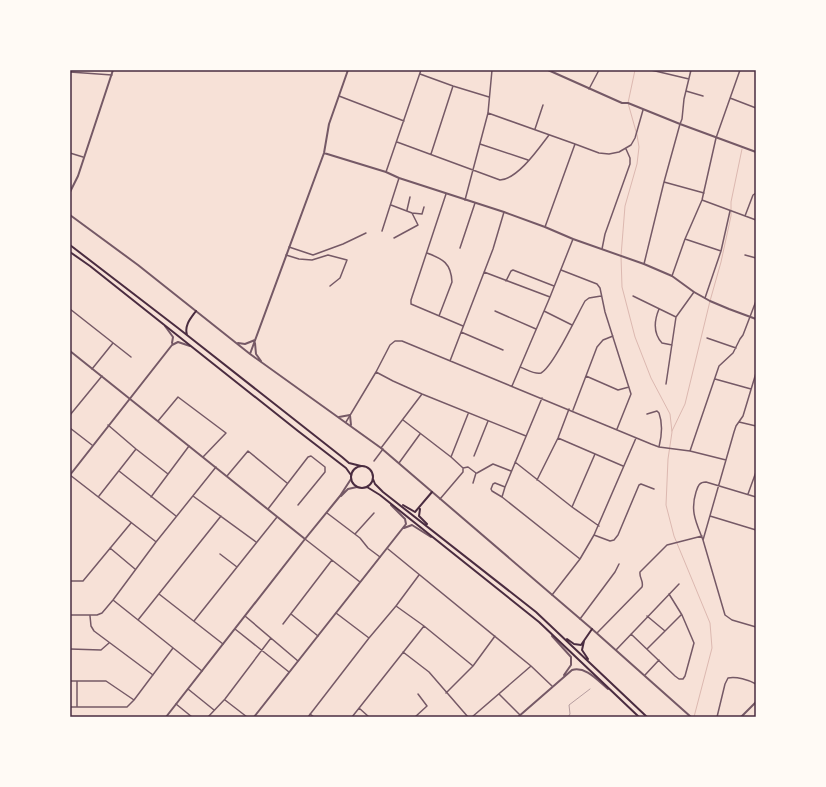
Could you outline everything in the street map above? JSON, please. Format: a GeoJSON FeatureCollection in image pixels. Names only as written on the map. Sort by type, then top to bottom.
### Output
{"type":"FeatureCollection","features":[{"type":"Feature","properties":{"kind":"main road"},"geometry":{"type":"LineString","coordinates":[[70,244],[342,457],[349,462],[367,467],[373,474],[373,479],[380,489],[536,612],[647,717]]}},
{"type":"Feature","properties":{"kind":"main road"},"geometry":{"type":"LineString","coordinates":[[70,252],[90,266],[346,468],[353,483],[357,487],[367,487],[373,479]]}},
{"type":"Feature","properties":{"kind":"main road"},"geometry":{"type":"LineString","coordinates":[[178,328],[184,327],[196,311]]}},
{"type":"Feature","properties":{"kind":"main road"},"geometry":{"type":"LineString","coordinates":[[187,324],[187,335]]}},
{"type":"Feature","properties":{"kind":"main road"},"geometry":{"type":"LineString","coordinates":[[351,477],[353,470],[361,466]]}},
{"type":"Feature","properties":{"kind":"main road"},"geometry":{"type":"LineString","coordinates":[[367,487],[386,500],[539,622],[639,717]]}},
{"type":"Feature","properties":{"kind":"main road"},"geometry":{"type":"LineString","coordinates":[[392,498],[415,512],[432,492]]}},
{"type":"Feature","properties":{"kind":"main road"},"geometry":{"type":"LineString","coordinates":[[422,505],[419,511],[419,516],[437,534]]}},
{"type":"Feature","properties":{"kind":"main road"},"geometry":{"type":"LineString","coordinates":[[561,635],[578,646],[592,629]]}},
{"type":"Feature","properties":{"kind":"main road"},"geometry":{"type":"LineString","coordinates":[[584,639],[582,650],[592,665]]}},
{"type":"Feature","properties":{"kind":"street"},"geometry":{"type":"LineString","coordinates":[[70,192],[78,176],[113,70]]}},
{"type":"Feature","properties":{"kind":"street"},"geometry":{"type":"LineString","coordinates":[[250,354],[324,153],[329,124],[348,70]]}},
{"type":"Feature","properties":{"kind":"street"},"geometry":{"type":"LineString","coordinates":[[386,172],[421,70]]}},
{"type":"Feature","properties":{"kind":"street"},"geometry":{"type":"LineString","coordinates":[[465,200],[488,112],[492,70]]}},
{"type":"Feature","properties":{"kind":"street"},"geometry":{"type":"LineString","coordinates":[[548,70],[589,89],[756,152]]}},
{"type":"Feature","properties":{"kind":"street"},"geometry":{"type":"LineString","coordinates":[[589,89],[599,70]]}},
{"type":"Feature","properties":{"kind":"street"},"geometry":{"type":"LineString","coordinates":[[651,70],[688,79]]}},
{"type":"Feature","properties":{"kind":"street"},"geometry":{"type":"LineString","coordinates":[[644,264],[664,182],[682,119],[688,79],[691,70]]}},
{"type":"Feature","properties":{"kind":"street"},"geometry":{"type":"LineString","coordinates":[[672,276],[685,239],[702,200],[716,138],[740,70]]}},
{"type":"Feature","properties":{"kind":"street"},"geometry":{"type":"LineString","coordinates":[[70,72],[112,75]]}},
{"type":"Feature","properties":{"kind":"street"},"geometry":{"type":"LineString","coordinates":[[420,74],[452,86],[489,97]]}},
{"type":"Feature","properties":{"kind":"street"},"geometry":{"type":"LineString","coordinates":[[431,154],[452,86]]}},
{"type":"Feature","properties":{"kind":"street"},"geometry":{"type":"LineString","coordinates":[[686,91],[703,96]]}},
{"type":"Feature","properties":{"kind":"street"},"geometry":{"type":"LineString","coordinates":[[339,96],[404,121]]}},
{"type":"Feature","properties":{"kind":"street"},"geometry":{"type":"LineString","coordinates":[[730,98],[756,108]]}},
{"type":"Feature","properties":{"kind":"street"},"geometry":{"type":"LineString","coordinates":[[535,130],[543,104]]}},
{"type":"Feature","properties":{"kind":"street"},"geometry":{"type":"LineString","coordinates":[[488,112],[599,153],[609,154],[619,152],[631,145],[636,138],[643,110]]}},
{"type":"Feature","properties":{"kind":"street"},"geometry":{"type":"LineString","coordinates":[[397,142],[500,180],[515,173],[550,135]]}},
{"type":"Feature","properties":{"kind":"street"},"geometry":{"type":"LineString","coordinates":[[480,144],[528,160]]}},
{"type":"Feature","properties":{"kind":"street"},"geometry":{"type":"LineString","coordinates":[[546,227],[575,144]]}},
{"type":"Feature","properties":{"kind":"street"},"geometry":{"type":"LineString","coordinates":[[602,249],[630,164],[630,158],[626,149]]}},
{"type":"Feature","properties":{"kind":"street"},"geometry":{"type":"LineString","coordinates":[[70,153],[84,158]]}},
{"type":"Feature","properties":{"kind":"street"},"geometry":{"type":"LineString","coordinates":[[324,153],[386,172],[399,178],[504,212],[546,227],[573,239],[644,264],[672,276],[705,298],[756,319]]}},
{"type":"Feature","properties":{"kind":"street"},"geometry":{"type":"LineString","coordinates":[[382,231],[399,178]]}},
{"type":"Feature","properties":{"kind":"street"},"geometry":{"type":"LineString","coordinates":[[664,182],[704,193]]}},
{"type":"Feature","properties":{"kind":"street"},"geometry":{"type":"LineString","coordinates":[[447,193],[411,300],[411,304],[463,326]]}},
{"type":"Feature","properties":{"kind":"street"},"geometry":{"type":"LineString","coordinates":[[745,216],[753,194],[756,193]]}},
{"type":"Feature","properties":{"kind":"street"},"geometry":{"type":"LineString","coordinates":[[407,210],[410,197]]}},
{"type":"Feature","properties":{"kind":"street"},"geometry":{"type":"LineString","coordinates":[[702,200],[756,220]]}},
{"type":"Feature","properties":{"kind":"street"},"geometry":{"type":"LineString","coordinates":[[460,248],[476,203]]}},
{"type":"Feature","properties":{"kind":"street"},"geometry":{"type":"LineString","coordinates":[[391,205],[412,213],[422,214],[424,207]]}},
{"type":"Feature","properties":{"kind":"street"},"geometry":{"type":"LineString","coordinates":[[705,298],[721,251],[730,211]]}},
{"type":"Feature","properties":{"kind":"street"},"geometry":{"type":"LineString","coordinates":[[450,361],[484,272],[504,212]]}},
{"type":"Feature","properties":{"kind":"street"},"geometry":{"type":"LineString","coordinates":[[394,238],[418,226],[412,213]]}},
{"type":"Feature","properties":{"kind":"street"},"geometry":{"type":"LineString","coordinates":[[70,215],[138,265],[263,364],[382,448],[597,633],[691,717]]}},
{"type":"Feature","properties":{"kind":"street"},"geometry":{"type":"LineString","coordinates":[[289,247],[313,255],[343,244],[366,233]]}},
{"type":"Feature","properties":{"kind":"street"},"geometry":{"type":"LineString","coordinates":[[512,386],[573,239]]}},
{"type":"Feature","properties":{"kind":"street"},"geometry":{"type":"LineString","coordinates":[[685,239],[721,251]]}},
{"type":"Feature","properties":{"kind":"street"},"geometry":{"type":"LineString","coordinates":[[427,253],[442,259],[452,277],[452,282],[439,316]]}},
{"type":"Feature","properties":{"kind":"street"},"geometry":{"type":"LineString","coordinates":[[286,255],[306,260],[316,260],[328,255],[347,260],[340,278],[330,286]]}},
{"type":"Feature","properties":{"kind":"street"},"geometry":{"type":"LineString","coordinates":[[745,255],[756,258]]}},
{"type":"Feature","properties":{"kind":"street"},"geometry":{"type":"LineString","coordinates":[[506,281],[513,270],[554,286]]}},
{"type":"Feature","properties":{"kind":"street"},"geometry":{"type":"LineString","coordinates":[[561,270],[597,284],[600,288],[605,312],[629,386],[630,397],[617,429]]}},
{"type":"Feature","properties":{"kind":"street"},"geometry":{"type":"LineString","coordinates":[[484,272],[550,297]]}},
{"type":"Feature","properties":{"kind":"street"},"geometry":{"type":"LineString","coordinates":[[666,384],[673,345],[676,316],[694,292]]}},
{"type":"Feature","properties":{"kind":"street"},"geometry":{"type":"LineString","coordinates":[[520,367],[536,374],[543,371],[549,365],[586,299],[602,295]]}},
{"type":"Feature","properties":{"kind":"street"},"geometry":{"type":"LineString","coordinates":[[633,296],[676,316]]}},
{"type":"Feature","properties":{"kind":"street"},"geometry":{"type":"LineString","coordinates":[[690,451],[719,366],[733,353],[736,348],[743,335],[756,301]]}},
{"type":"Feature","properties":{"kind":"street"},"geometry":{"type":"LineString","coordinates":[[70,309],[131,357]]}},
{"type":"Feature","properties":{"kind":"street"},"geometry":{"type":"LineString","coordinates":[[659,309],[655,321],[657,335],[662,343],[673,345]]}},
{"type":"Feature","properties":{"kind":"street"},"geometry":{"type":"LineString","coordinates":[[495,311],[536,329]]}},
{"type":"Feature","properties":{"kind":"street"},"geometry":{"type":"LineString","coordinates":[[544,311],[572,325]]}},
{"type":"Feature","properties":{"kind":"street"},"geometry":{"type":"LineString","coordinates":[[164,325],[172,337],[172,344]]}},
{"type":"Feature","properties":{"kind":"street"},"geometry":{"type":"LineString","coordinates":[[461,332],[504,350]]}},
{"type":"Feature","properties":{"kind":"street"},"geometry":{"type":"LineString","coordinates":[[573,411],[597,347],[600,342],[613,336]]}},
{"type":"Feature","properties":{"kind":"street"},"geometry":{"type":"LineString","coordinates":[[708,338],[736,348]]}},
{"type":"Feature","properties":{"kind":"street"},"geometry":{"type":"LineString","coordinates":[[236,343],[245,344],[256,340]]}},
{"type":"Feature","properties":{"kind":"street"},"geometry":{"type":"LineString","coordinates":[[256,340],[256,354],[263,364]]}},
{"type":"Feature","properties":{"kind":"street"},"geometry":{"type":"LineString","coordinates":[[346,422],[376,372],[390,345],[398,340],[659,447],[690,451],[726,460]]}},
{"type":"Feature","properties":{"kind":"street"},"geometry":{"type":"LineString","coordinates":[[156,542],[70,475],[172,344],[178,342],[192,347]]}},
{"type":"Feature","properties":{"kind":"street"},"geometry":{"type":"LineString","coordinates":[[92,369],[113,343]]}},
{"type":"Feature","properties":{"kind":"street"},"geometry":{"type":"LineString","coordinates":[[70,351],[360,582]]}},
{"type":"Feature","properties":{"kind":"street"},"geometry":{"type":"LineString","coordinates":[[376,372],[422,394],[488,422],[526,436]]}},
{"type":"Feature","properties":{"kind":"street"},"geometry":{"type":"LineString","coordinates":[[703,540],[736,426],[743,416],[756,373]]}},
{"type":"Feature","properties":{"kind":"street"},"geometry":{"type":"LineString","coordinates":[[70,415],[102,376]]}},
{"type":"Feature","properties":{"kind":"street"},"geometry":{"type":"LineString","coordinates":[[586,376],[618,390],[629,386]]}},
{"type":"Feature","properties":{"kind":"street"},"geometry":{"type":"LineString","coordinates":[[715,379],[751,389]]}},
{"type":"Feature","properties":{"kind":"street"},"geometry":{"type":"LineString","coordinates":[[374,461],[422,394]]}},
{"type":"Feature","properties":{"kind":"street"},"geometry":{"type":"LineString","coordinates":[[158,421],[178,397],[226,433],[203,457]]}},
{"type":"Feature","properties":{"kind":"street"},"geometry":{"type":"LineString","coordinates":[[502,497],[511,471],[542,398]]}},
{"type":"Feature","properties":{"kind":"street"},"geometry":{"type":"LineString","coordinates":[[537,480],[558,438],[569,409]]}},
{"type":"Feature","properties":{"kind":"street"},"geometry":{"type":"LineString","coordinates":[[647,414],[657,411],[659,413],[662,427],[659,447]]}},
{"type":"Feature","properties":{"kind":"street"},"geometry":{"type":"LineString","coordinates":[[451,457],[468,413]]}},
{"type":"Feature","properties":{"kind":"street"},"geometry":{"type":"LineString","coordinates":[[339,417],[350,415]]}},
{"type":"Feature","properties":{"kind":"street"},"geometry":{"type":"LineString","coordinates":[[350,415],[351,426]]}},
{"type":"Feature","properties":{"kind":"street"},"geometry":{"type":"LineString","coordinates":[[403,420],[463,468],[469,468],[476,474]]}},
{"type":"Feature","properties":{"kind":"street"},"geometry":{"type":"LineString","coordinates":[[474,456],[488,422]]}},
{"type":"Feature","properties":{"kind":"street"},"geometry":{"type":"LineString","coordinates":[[739,422],[756,426]]}},
{"type":"Feature","properties":{"kind":"street"},"geometry":{"type":"LineString","coordinates":[[108,425],[168,474]]}},
{"type":"Feature","properties":{"kind":"street"},"geometry":{"type":"LineString","coordinates":[[70,428],[92,445]]}},
{"type":"Feature","properties":{"kind":"street"},"geometry":{"type":"LineString","coordinates":[[399,463],[420,434]]}},
{"type":"Feature","properties":{"kind":"street"},"geometry":{"type":"LineString","coordinates":[[558,438],[623,466]]}},
{"type":"Feature","properties":{"kind":"street"},"geometry":{"type":"LineString","coordinates":[[552,595],[580,559],[599,526],[636,438]]}},
{"type":"Feature","properties":{"kind":"street"},"geometry":{"type":"LineString","coordinates":[[151,497],[189,446]]}},
{"type":"Feature","properties":{"kind":"street"},"geometry":{"type":"LineString","coordinates":[[98,497],[136,448]]}},
{"type":"Feature","properties":{"kind":"street"},"geometry":{"type":"LineString","coordinates":[[227,476],[248,450],[287,483]]}},
{"type":"Feature","properties":{"kind":"street"},"geometry":{"type":"LineString","coordinates":[[572,507],[596,454]]}},
{"type":"Feature","properties":{"kind":"street"},"geometry":{"type":"LineString","coordinates":[[268,509],[308,457],[312,456],[325,467],[325,472],[298,504]]}},
{"type":"Feature","properties":{"kind":"street"},"geometry":{"type":"LineString","coordinates":[[515,462],[572,507],[599,526]]}},
{"type":"Feature","properties":{"kind":"street"},"geometry":{"type":"LineString","coordinates":[[473,483],[476,474],[493,464],[511,471]]}},
{"type":"Feature","properties":{"kind":"street"},"geometry":{"type":"LineString","coordinates":[[70,615],[90,616],[102,613],[176,516],[216,467]]}},
{"type":"Feature","properties":{"kind":"street"},"geometry":{"type":"LineString","coordinates":[[440,499],[463,472],[463,468]]}},
{"type":"Feature","properties":{"kind":"street"},"geometry":{"type":"LineString","coordinates":[[119,471],[176,516]]}},
{"type":"Feature","properties":{"kind":"street"},"geometry":{"type":"LineString","coordinates":[[748,494],[756,472]]}},
{"type":"Feature","properties":{"kind":"street"},"geometry":{"type":"LineString","coordinates":[[166,717],[327,513],[340,496],[351,477]]}},
{"type":"Feature","properties":{"kind":"street"},"geometry":{"type":"LineString","coordinates":[[756,497],[702,482],[698,486],[692,507],[725,615],[732,620],[756,627]]}},
{"type":"Feature","properties":{"kind":"street"},"geometry":{"type":"LineString","coordinates":[[505,487],[496,483],[493,484],[491,489],[580,559]]}},
{"type":"Feature","properties":{"kind":"street"},"geometry":{"type":"LineString","coordinates":[[594,535],[610,541],[614,540],[618,535],[639,486],[641,484],[654,489]]}},
{"type":"Feature","properties":{"kind":"street"},"geometry":{"type":"LineString","coordinates":[[340,496],[351,488],[357,487]]}},
{"type":"Feature","properties":{"kind":"street"},"geometry":{"type":"LineString","coordinates":[[193,496],[256,542]]}},
{"type":"Feature","properties":{"kind":"street"},"geometry":{"type":"LineString","coordinates":[[254,717],[403,529],[406,524],[406,519],[386,500]]}},
{"type":"Feature","properties":{"kind":"street"},"geometry":{"type":"LineString","coordinates":[[327,513],[355,534],[368,548],[380,557]]}},
{"type":"Feature","properties":{"kind":"street"},"geometry":{"type":"LineString","coordinates":[[355,534],[374,513]]}},
{"type":"Feature","properties":{"kind":"street"},"geometry":{"type":"LineString","coordinates":[[138,620],[221,516]]}},
{"type":"Feature","properties":{"kind":"street"},"geometry":{"type":"LineString","coordinates":[[194,621],[277,516]]}},
{"type":"Feature","properties":{"kind":"street"},"geometry":{"type":"LineString","coordinates":[[710,516],[756,530]]}},
{"type":"Feature","properties":{"kind":"street"},"geometry":{"type":"LineString","coordinates":[[70,581],[83,581],[131,522]]}},
{"type":"Feature","properties":{"kind":"street"},"geometry":{"type":"LineString","coordinates":[[403,529],[412,525],[438,542]]}},
{"type":"Feature","properties":{"kind":"street"},"geometry":{"type":"LineString","coordinates":[[597,633],[642,587],[643,582],[640,572],[667,545],[702,536]]}},
{"type":"Feature","properties":{"kind":"street"},"geometry":{"type":"LineString","coordinates":[[110,548],[135,569]]}},
{"type":"Feature","properties":{"kind":"street"},"geometry":{"type":"LineString","coordinates":[[388,548],[531,666],[552,686]]}},
{"type":"Feature","properties":{"kind":"street"},"geometry":{"type":"LineString","coordinates":[[220,554],[237,567]]}},
{"type":"Feature","properties":{"kind":"street"},"geometry":{"type":"LineString","coordinates":[[283,624],[332,560]]}},
{"type":"Feature","properties":{"kind":"street"},"geometry":{"type":"LineString","coordinates":[[580,619],[615,572],[619,564]]}},
{"type":"Feature","properties":{"kind":"street"},"geometry":{"type":"LineString","coordinates":[[308,717],[419,575]]}},
{"type":"Feature","properties":{"kind":"street"},"geometry":{"type":"LineString","coordinates":[[616,650],[679,584]]}},
{"type":"Feature","properties":{"kind":"street"},"geometry":{"type":"LineString","coordinates":[[159,594],[223,644]]}},
{"type":"Feature","properties":{"kind":"street"},"geometry":{"type":"LineString","coordinates":[[630,634],[679,679],[683,679],[686,676],[694,644],[682,615],[669,594]]}},
{"type":"Feature","properties":{"kind":"street"},"geometry":{"type":"LineString","coordinates":[[113,600],[202,671]]}},
{"type":"Feature","properties":{"kind":"street"},"geometry":{"type":"LineString","coordinates":[[396,606],[424,626],[473,666]]}},
{"type":"Feature","properties":{"kind":"street"},"geometry":{"type":"LineString","coordinates":[[336,613],[369,638]]}},
{"type":"Feature","properties":{"kind":"street"},"geometry":{"type":"LineString","coordinates":[[291,614],[318,636]]}},
{"type":"Feature","properties":{"kind":"street"},"geometry":{"type":"LineString","coordinates":[[647,649],[682,615]]}},
{"type":"Feature","properties":{"kind":"street"},"geometry":{"type":"LineString","coordinates":[[90,616],[93,629],[109,643],[153,675]]}},
{"type":"Feature","properties":{"kind":"street"},"geometry":{"type":"LineString","coordinates":[[245,616],[298,661]]}},
{"type":"Feature","properties":{"kind":"street"},"geometry":{"type":"LineString","coordinates":[[647,616],[665,631]]}},
{"type":"Feature","properties":{"kind":"street"},"geometry":{"type":"LineString","coordinates":[[352,717],[424,626]]}},
{"type":"Feature","properties":{"kind":"street"},"geometry":{"type":"LineString","coordinates":[[235,628],[290,672]]}},
{"type":"Feature","properties":{"kind":"street"},"geometry":{"type":"LineString","coordinates":[[552,635],[571,657],[572,661],[568,670],[559,681]]}},
{"type":"Feature","properties":{"kind":"street"},"geometry":{"type":"LineString","coordinates":[[446,693],[473,666],[495,636]]}},
{"type":"Feature","properties":{"kind":"street"},"geometry":{"type":"LineString","coordinates":[[208,717],[225,699],[271,638]]}},
{"type":"Feature","properties":{"kind":"street"},"geometry":{"type":"LineString","coordinates":[[70,649],[101,650],[109,643]]}},
{"type":"Feature","properties":{"kind":"street"},"geometry":{"type":"LineString","coordinates":[[70,707],[124,708],[128,706],[173,648]]}},
{"type":"Feature","properties":{"kind":"street"},"geometry":{"type":"LineString","coordinates":[[403,652],[429,672],[468,717]]}},
{"type":"Feature","properties":{"kind":"street"},"geometry":{"type":"LineString","coordinates":[[645,675],[659,660]]}},
{"type":"Feature","properties":{"kind":"street"},"geometry":{"type":"LineString","coordinates":[[472,717],[531,666]]}},
{"type":"Feature","properties":{"kind":"street"},"geometry":{"type":"LineString","coordinates":[[499,694],[519,716],[552,686],[572,670],[578,668],[590,674],[611,691]]}},
{"type":"Feature","properties":{"kind":"street"},"geometry":{"type":"LineString","coordinates":[[717,717],[725,684],[728,678],[733,677],[756,684]]}},
{"type":"Feature","properties":{"kind":"street"},"geometry":{"type":"LineString","coordinates":[[70,681],[106,681],[134,700]]}},
{"type":"Feature","properties":{"kind":"street"},"geometry":{"type":"LineString","coordinates":[[77,681],[77,707]]}},
{"type":"Feature","properties":{"kind":"street"},"geometry":{"type":"LineString","coordinates":[[188,689],[214,710]]}},
{"type":"Feature","properties":{"kind":"street"},"geometry":{"type":"LineString","coordinates":[[415,717],[427,706],[418,694]]}},
{"type":"Feature","properties":{"kind":"street"},"geometry":{"type":"LineString","coordinates":[[225,699],[247,717]]}},
{"type":"Feature","properties":{"kind":"street"},"geometry":{"type":"LineString","coordinates":[[741,717],[756,702]]}},
{"type":"Feature","properties":{"kind":"street"},"geometry":{"type":"LineString","coordinates":[[176,704],[192,717]]}},
{"type":"Feature","properties":{"kind":"street"},"geometry":{"type":"LineString","coordinates":[[359,708],[369,717]]}},
{"type":"Feature","properties":{"kind":"street"},"geometry":{"type":"LineString","coordinates":[[310,714],[314,717]]}},
{"type":"Feature","properties":{"kind":"lane"},"geometry":{"type":"LineString","coordinates":[[568,717],[570,714],[569,705],[590,689]]}},
{"type":"Feature","properties":{"kind":"waterway"},"geometry":{"type":"LineString","coordinates":[[635,70],[628,103],[639,147],[637,164],[625,206],[621,256],[622,287],[635,337],[651,378],[670,414],[672,432],[668,459],[666,505],[674,536],[710,623],[712,648],[694,717]]}},
{"type":"Feature","properties":{"kind":"waterway"},"geometry":{"type":"LineString","coordinates":[[672,431],[685,404],[721,262],[731,216],[731,202],[742,149]]}}]}
